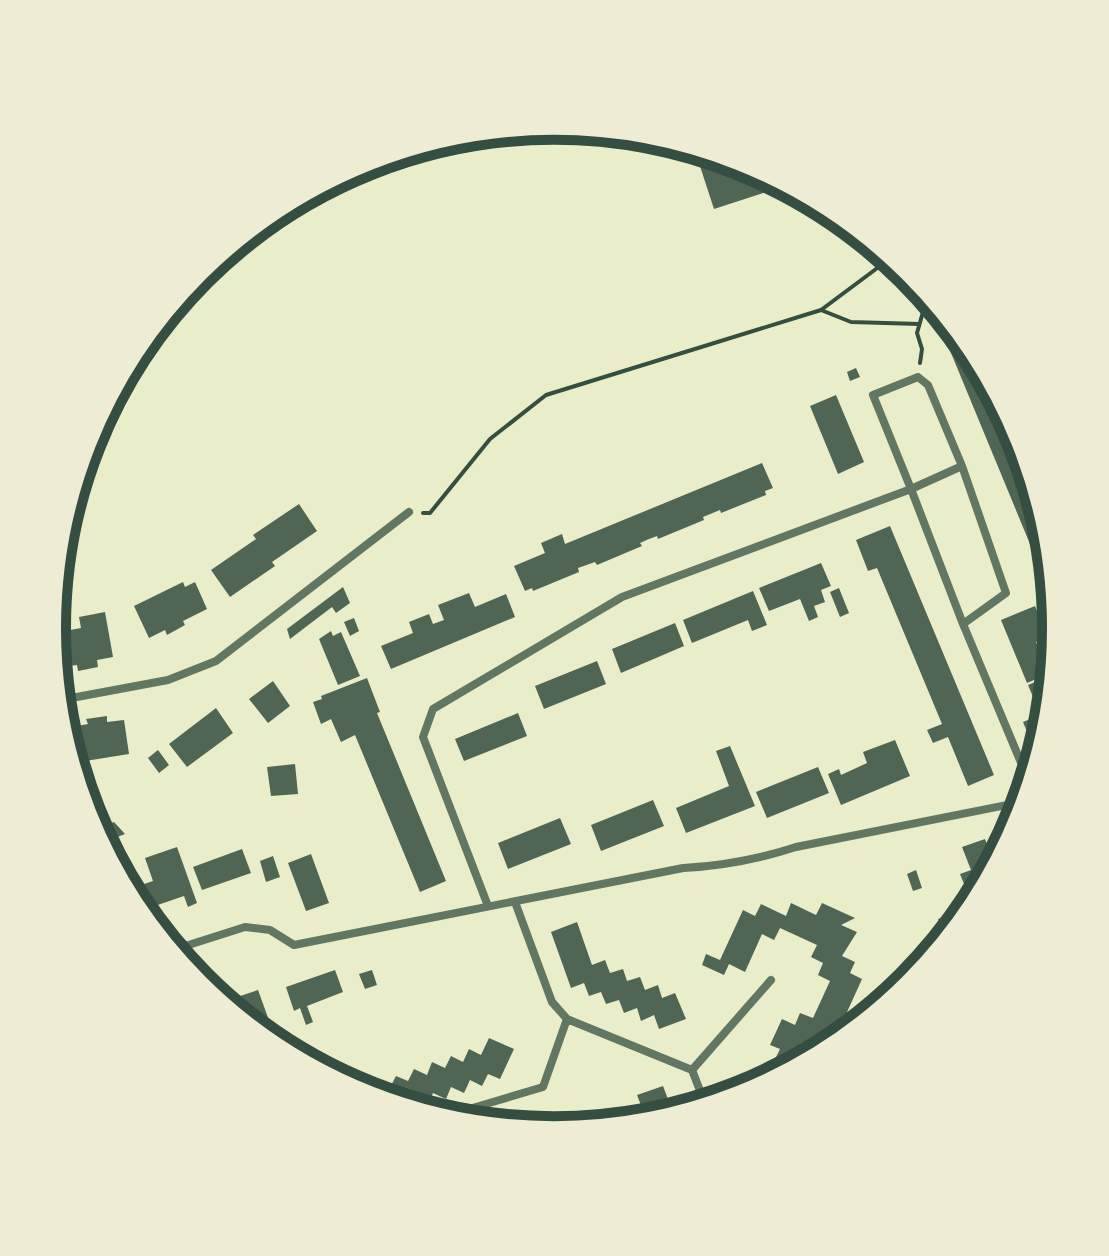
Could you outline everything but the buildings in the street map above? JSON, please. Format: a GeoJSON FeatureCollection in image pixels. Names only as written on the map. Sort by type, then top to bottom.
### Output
{"type":"FeatureCollection","features":[{"type":"Feature","properties":{"kind":"street"},"geometry":{"type":"LineString","coordinates":[[963,624],[1006,593],[962,466],[928,385],[918,377],[873,395],[963,624],[1022,766]]}},
{"type":"Feature","properties":{"kind":"street"},"geometry":{"type":"LineString","coordinates":[[488,906],[423,737],[433,709],[622,597],[911,489],[962,466]]}},
{"type":"Feature","properties":{"kind":"street"},"geometry":{"type":"LineString","coordinates":[[71,698],[168,680],[216,661],[409,512]]}},
{"type":"Feature","properties":{"kind":"street"},"geometry":{"type":"LineString","coordinates":[[184,946],[245,927],[270,930],[294,945],[683,868],[717,866],[1010,804]]}},
{"type":"Feature","properties":{"kind":"street"},"geometry":{"type":"LineString","coordinates":[[515,902],[552,1002],[567,1019],[692,1070],[701,1094]]}},
{"type":"Feature","properties":{"kind":"street"},"geometry":{"type":"LineString","coordinates":[[692,1070],[771,980]]}},
{"type":"Feature","properties":{"kind":"street"},"geometry":{"type":"LineString","coordinates":[[470,1109],[543,1087],[567,1019]]}},
{"type":"Feature","properties":{"kind":"path"},"geometry":{"type":"LineString","coordinates":[[409,512],[430,513],[490,439],[546,395],[821,310],[880,266]]}},
{"type":"Feature","properties":{"kind":"path"},"geometry":{"type":"LineString","coordinates":[[918,377],[922,349],[917,333],[924,308]]}},
{"type":"Feature","properties":{"kind":"path"},"geometry":{"type":"LineString","coordinates":[[821,310],[851,322],[919,324]]}}]}
